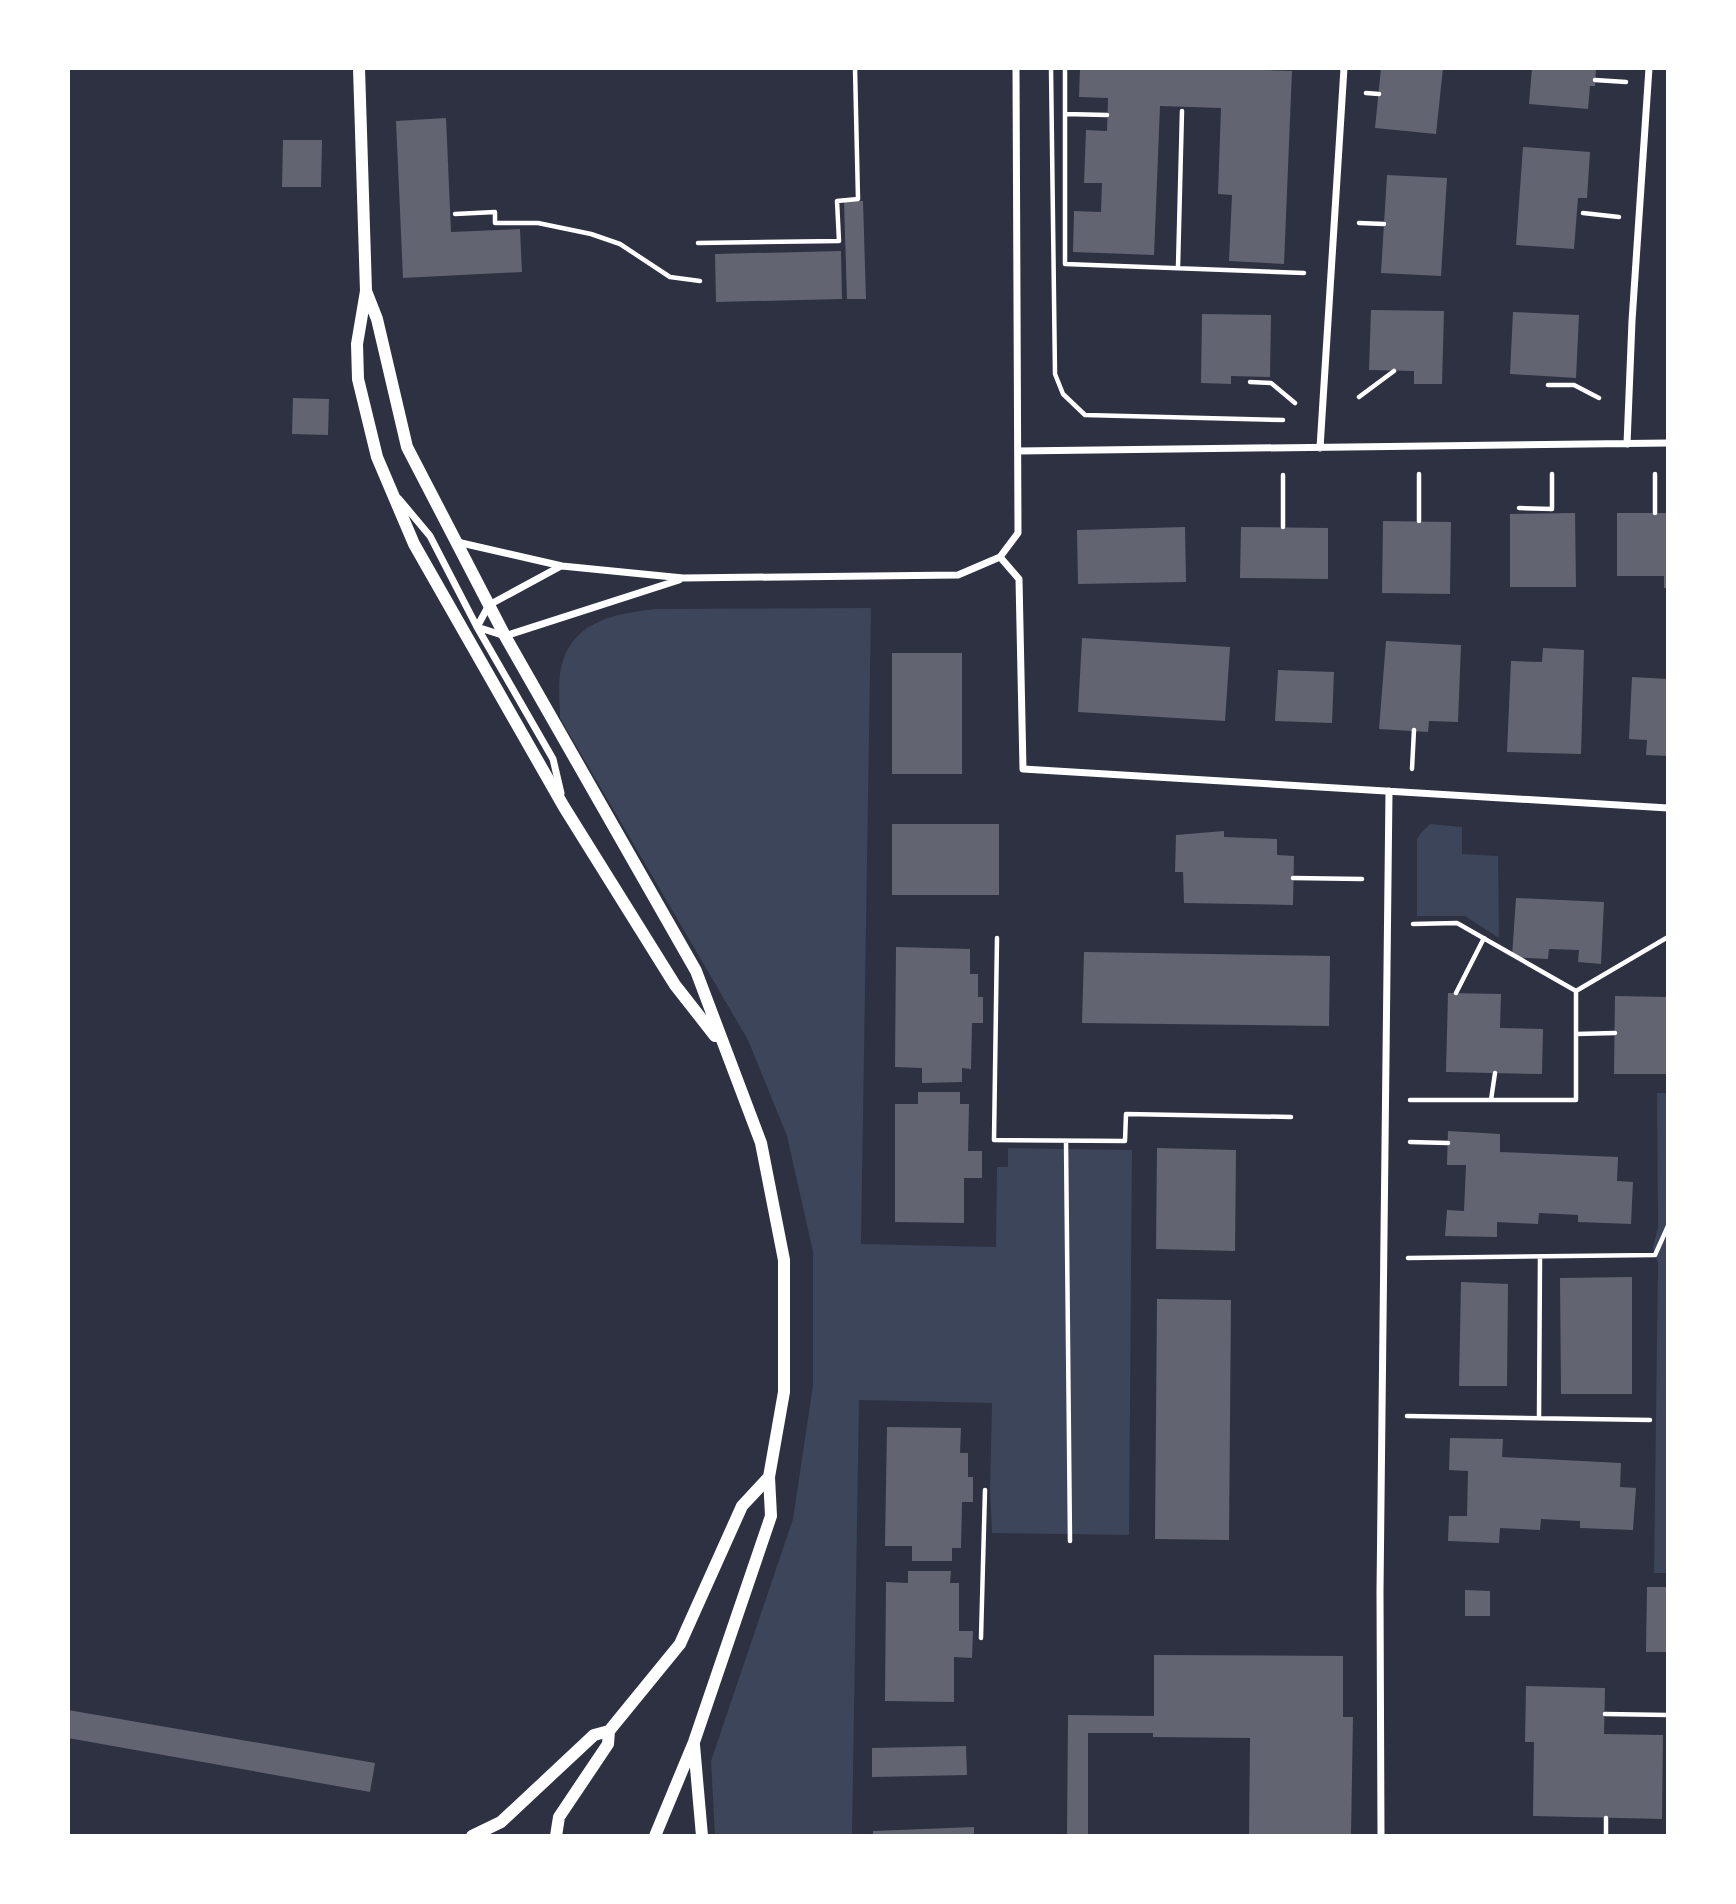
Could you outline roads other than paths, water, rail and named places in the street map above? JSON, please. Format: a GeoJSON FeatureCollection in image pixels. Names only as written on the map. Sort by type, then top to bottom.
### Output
{"type":"FeatureCollection","features":[{"type":"Feature","properties":{"kind":"street"},"geometry":{"type":"LineString","coordinates":[[359,68],[366,291],[357,344],[358,379],[377,457],[387,484],[414,544],[564,807],[675,985],[723,1045]]}},
{"type":"Feature","properties":{"kind":"street"},"geometry":{"type":"LineString","coordinates":[[457,542],[562,566],[683,578],[958,575],[1000,557],[1017,533],[1016,68]]}},
{"type":"Feature","properties":{"kind":"street"},"geometry":{"type":"LineString","coordinates":[[1320,448],[1344,68]]}},
{"type":"Feature","properties":{"kind":"street"},"geometry":{"type":"LineString","coordinates":[[1627,444],[1632,321],[1649,68]]}},
{"type":"Feature","properties":{"kind":"street"},"geometry":{"type":"LineString","coordinates":[[366,291],[377,319],[387,371],[407,447],[505,636],[696,971],[761,1143],[784,1259],[784,1392],[769,1477],[771,1516],[694,1742],[655,1836]]}},
{"type":"Feature","properties":{"kind":"street"},"geometry":{"type":"LineString","coordinates":[[1017,451],[1668,443]]}},
{"type":"Feature","properties":{"kind":"street"},"geometry":{"type":"LineString","coordinates":[[387,484],[430,536],[477,627],[553,759],[564,807]]}},
{"type":"Feature","properties":{"kind":"street"},"geometry":{"type":"LineString","coordinates":[[1000,557],[1019,579],[1023,769],[1668,808]]}},
{"type":"Feature","properties":{"kind":"street"},"geometry":{"type":"LineString","coordinates":[[477,627],[489,605],[562,566]]}},
{"type":"Feature","properties":{"kind":"street"},"geometry":{"type":"LineString","coordinates":[[477,627],[505,636],[683,578]]}},
{"type":"Feature","properties":{"kind":"street"},"geometry":{"type":"LineString","coordinates":[[1381,1836],[1380,1579],[1389,790]]}},
{"type":"Feature","properties":{"kind":"street"},"geometry":{"type":"LineString","coordinates":[[472,1836],[500,1822],[594,1735],[608,1731],[680,1644],[742,1506],[769,1477]]}},
{"type":"Feature","properties":{"kind":"street"},"geometry":{"type":"LineString","coordinates":[[556,1836],[559,1817],[608,1744],[608,1731]]}},
{"type":"Feature","properties":{"kind":"street"},"geometry":{"type":"LineString","coordinates":[[694,1742],[702,1836]]}}]}
